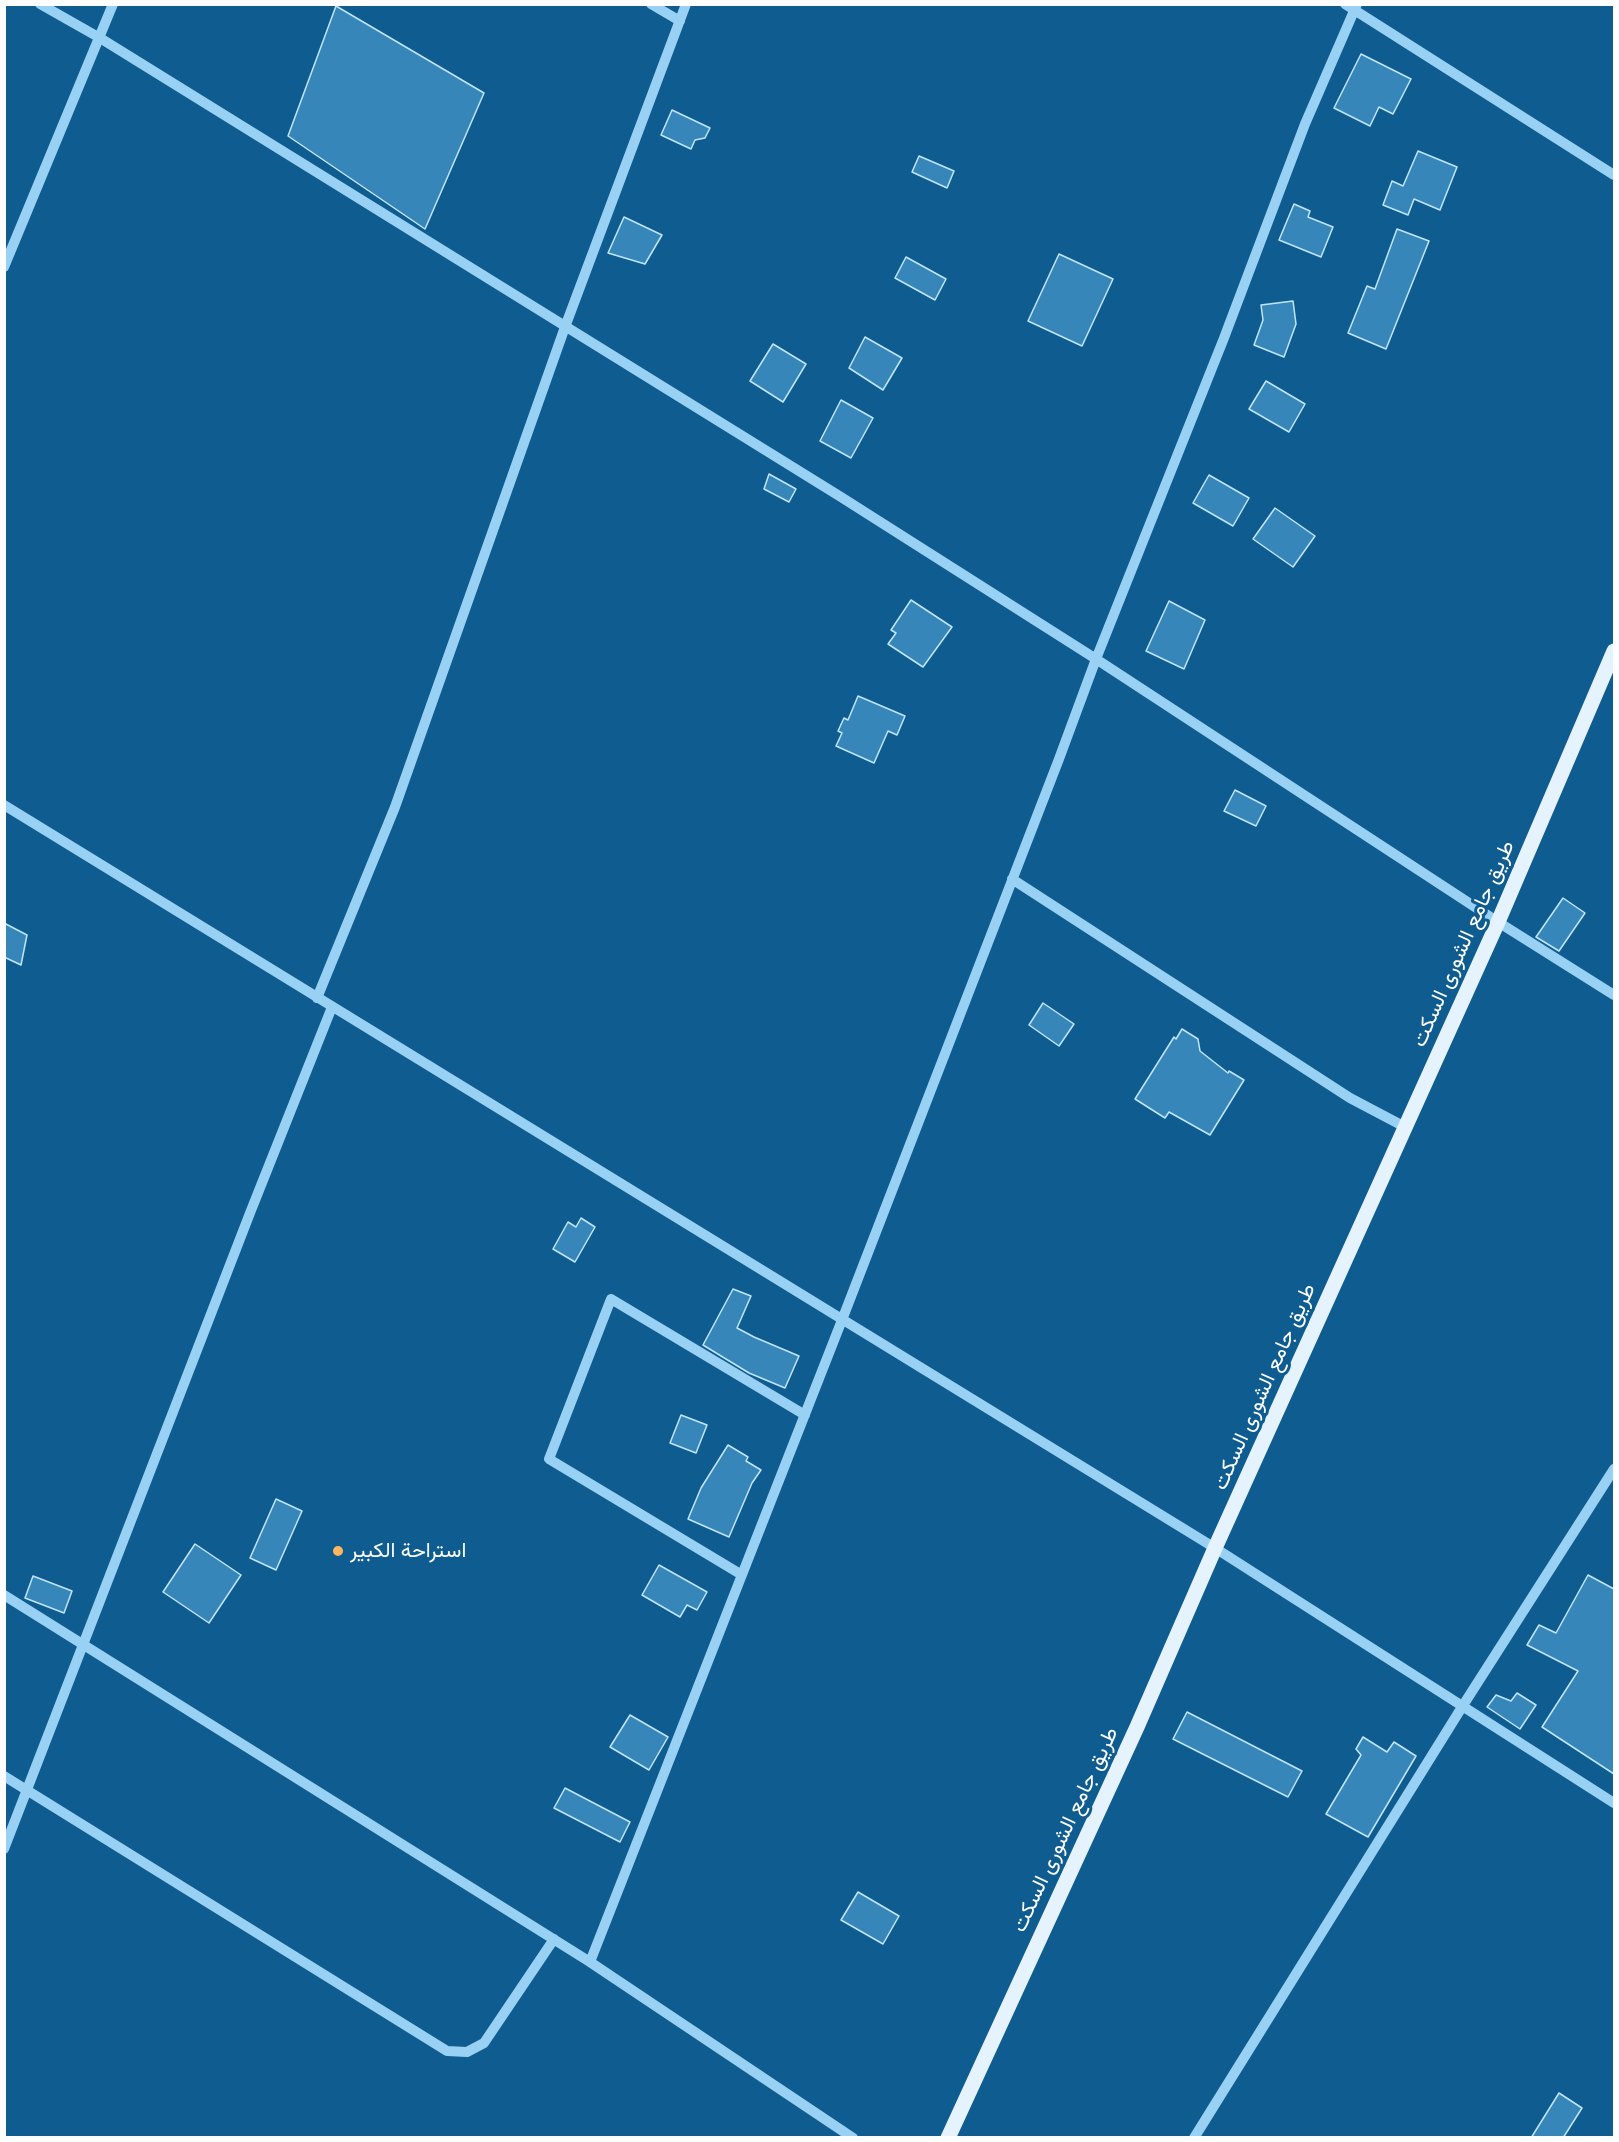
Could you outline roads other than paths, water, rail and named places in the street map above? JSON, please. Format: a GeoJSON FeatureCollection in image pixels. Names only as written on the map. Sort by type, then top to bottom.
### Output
{"type":"FeatureCollection","features":[{"type":"Feature","properties":{"kind":"main road","name":"طريق جامع الشورى السكت"},"geometry":{"type":"LineString","coordinates":[[948,2138],[1128,1746],[1498,922],[1614,651]]}},
{"type":"Feature","properties":{"kind":"street"},"geometry":{"type":"LineString","coordinates":[[40,4],[100,38],[841,497],[1096,659],[1498,922],[1614,995]]}},
{"type":"Feature","properties":{"kind":"street"},"geometry":{"type":"LineString","coordinates":[[4,267],[113,4]]}},
{"type":"Feature","properties":{"kind":"street"},"geometry":{"type":"LineString","coordinates":[[651,4],[680,21]]}},
{"type":"Feature","properties":{"kind":"street"},"geometry":{"type":"LineString","coordinates":[[317,998],[394,807],[565,327],[686,4]]}},
{"type":"Feature","properties":{"kind":"street"},"geometry":{"type":"LineString","coordinates":[[1345,4],[1356,8],[1614,175]]}},
{"type":"Feature","properties":{"kind":"street"},"geometry":{"type":"LineString","coordinates":[[590,1962],[842,1320],[1305,124],[1356,8]]}},
{"type":"Feature","properties":{"kind":"street"},"geometry":{"type":"LineString","coordinates":[[6,811],[332,1006],[1215,1548],[1614,1803]]}},
{"type":"Feature","properties":{"kind":"street"},"geometry":{"type":"LineString","coordinates":[[1012,879],[1350,1098],[1405,1127]]}},
{"type":"Feature","properties":{"kind":"street"},"geometry":{"type":"LineString","coordinates":[[4,1849],[332,1006]]}},
{"type":"Feature","properties":{"kind":"street"},"geometry":{"type":"LineString","coordinates":[[742,1575],[549,1459],[611,1299],[804,1415]]}},
{"type":"Feature","properties":{"kind":"street"},"geometry":{"type":"LineString","coordinates":[[1194,2138],[1461,1707],[1614,1469]]}},
{"type":"Feature","properties":{"kind":"street"},"geometry":{"type":"LineString","coordinates":[[4,1595],[590,1962],[853,2138]]}},
{"type":"Feature","properties":{"kind":"street"},"geometry":{"type":"LineString","coordinates":[[4,1776],[447,2051],[467,2052],[484,2043],[554,1939]]}},
{"type":"Feature","properties":{"kind":"place","name":"استراحة الكبير"},"geometry":{"type":"Point","coordinates":[338,1551]}}]}
